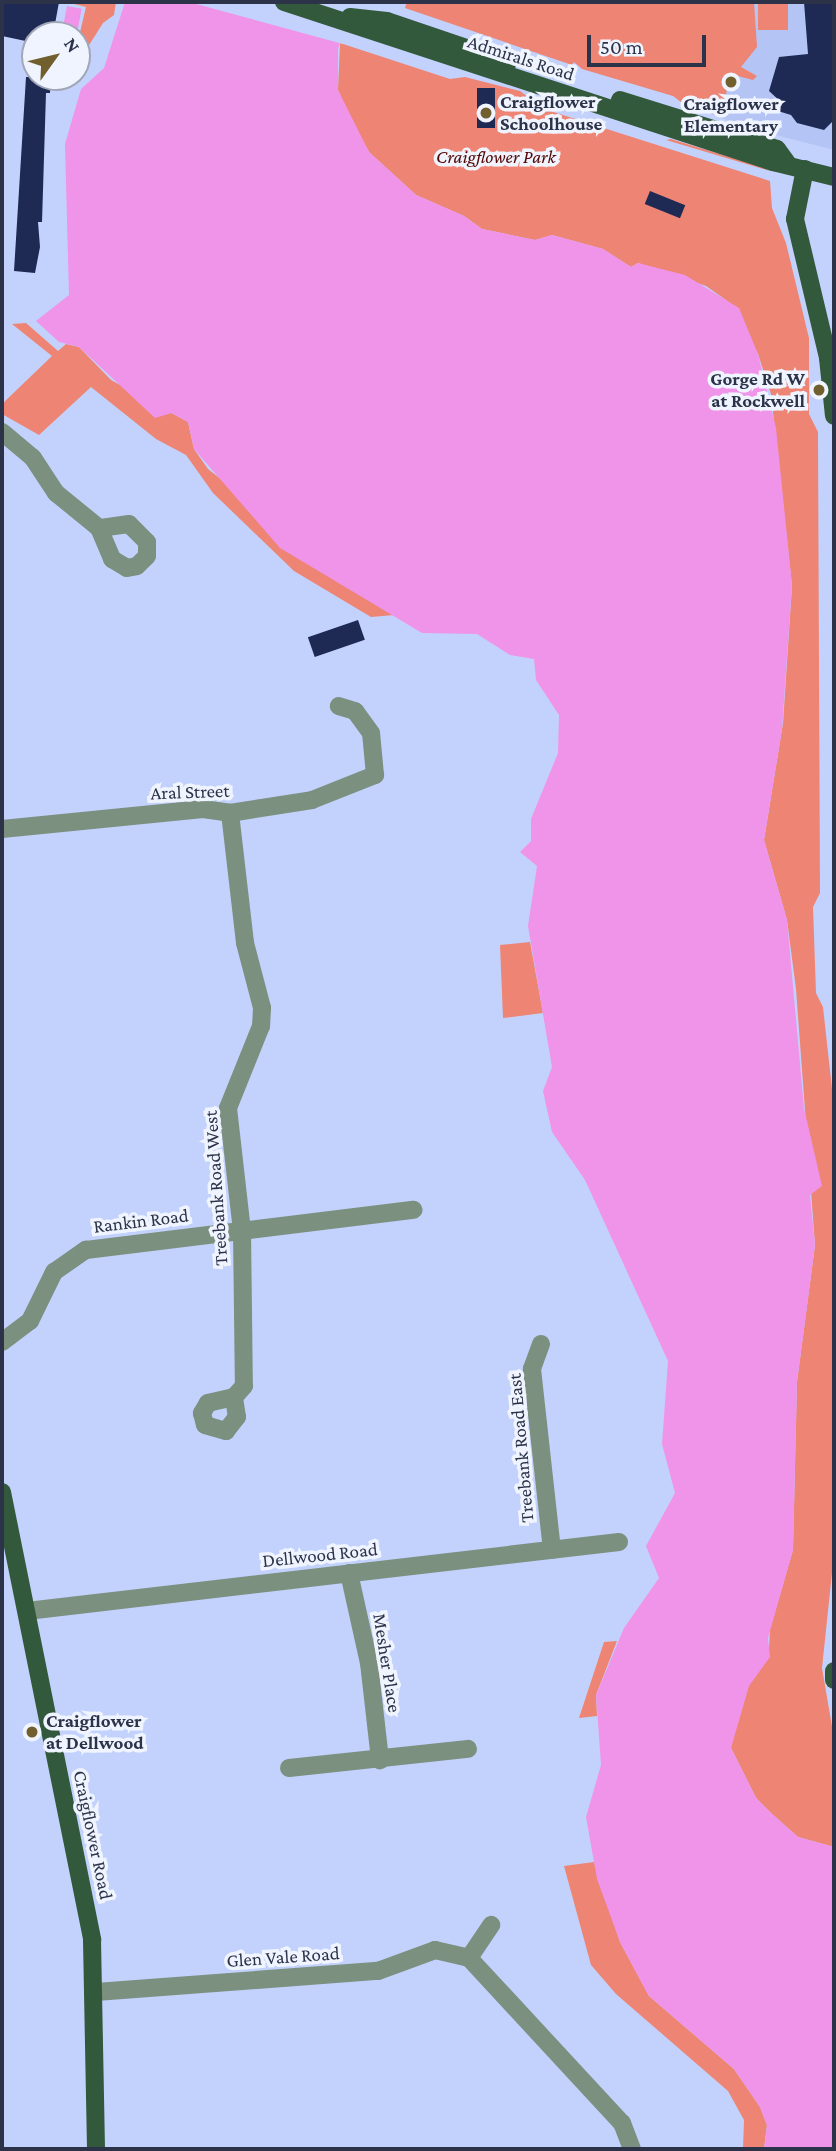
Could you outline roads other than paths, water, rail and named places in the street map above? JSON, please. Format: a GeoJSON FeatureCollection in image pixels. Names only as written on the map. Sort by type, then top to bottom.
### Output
{"type":"FeatureCollection","features":[{"type":"Feature","properties":{"kind":"main road","name":"Admirals Road"},"geometry":{"type":"LineString","coordinates":[[284,2],[385,28],[834,177]]}},
{"type":"Feature","properties":{"kind":"main road"},"geometry":{"type":"LineString","coordinates":[[805,169],[794,219],[828,358],[834,416]]}},
{"type":"Feature","properties":{"kind":"main road","name":"Craigflower Road"},"geometry":{"type":"LineString","coordinates":[[2,1492],[93,1940],[96,1992],[96,2149]]}},
{"type":"Feature","properties":{"kind":"main road"},"geometry":{"type":"LineString","coordinates":[[834,1671],[834,1680]]}},
{"type":"Feature","properties":{"kind":"street"},"geometry":{"type":"LineString","coordinates":[[2,432],[33,458],[56,493],[99,528]]}},
{"type":"Feature","properties":{"kind":"street","name":"Aral Street"},"geometry":{"type":"LineString","coordinates":[[2,828],[202,809],[230,813],[312,800],[375,775],[371,733],[355,711],[339,706]]}},
{"type":"Feature","properties":{"kind":"street","name":"Treebank Road West"},"geometry":{"type":"LineString","coordinates":[[230,813],[245,943],[262,1008],[261,1026],[228,1108],[242,1231],[244,1386],[234,1397]]}},
{"type":"Feature","properties":{"kind":"street","name":"Rankin Road"},"geometry":{"type":"LineString","coordinates":[[2,1342],[25,1327],[54,1272],[77,1253],[414,1210]]}},
{"type":"Feature","properties":{"kind":"street","name":"Treebank Road East"},"geometry":{"type":"LineString","coordinates":[[541,1345],[532,1368],[552,1549]]}},
{"type":"Feature","properties":{"kind":"street","name":"Dellwood Road"},"geometry":{"type":"LineString","coordinates":[[27,1611],[619,1542]]}},
{"type":"Feature","properties":{"kind":"street","name":"Mesher Place"},"geometry":{"type":"LineString","coordinates":[[349,1573],[369,1663],[380,1760]]}},
{"type":"Feature","properties":{"kind":"street"},"geometry":{"type":"LineString","coordinates":[[289,1768],[468,1749]]}},
{"type":"Feature","properties":{"kind":"street"},"geometry":{"type":"LineString","coordinates":[[491,1926],[469,1958],[622,2123],[632,2149]]}},
{"type":"Feature","properties":{"kind":"street","name":"Glen Vale Road"},"geometry":{"type":"LineString","coordinates":[[96,1992],[379,1971],[435,1950],[469,1958]]}},
{"type":"Feature","properties":{"kind":"place","name":"Craigflower Elementary"},"geometry":{"type":"Point","coordinates":[731,82]}},
{"type":"Feature","properties":{"kind":"place","name":"Craigflower Schoolhouse"},"geometry":{"type":"Point","coordinates":[486,113]}},
{"type":"Feature","properties":{"kind":"place","name":"Gorge Rd W at Rockwell"},"geometry":{"type":"Point","coordinates":[819,390]}},
{"type":"Feature","properties":{"kind":"place","name":"Craigflower at Dellwood"},"geometry":{"type":"Point","coordinates":[32,1732]}},
{"type":"Feature","properties":{"kind":"park label","name":"Craigflower Park"},"geometry":{"type":"Point","coordinates":[496,157]}}]}
